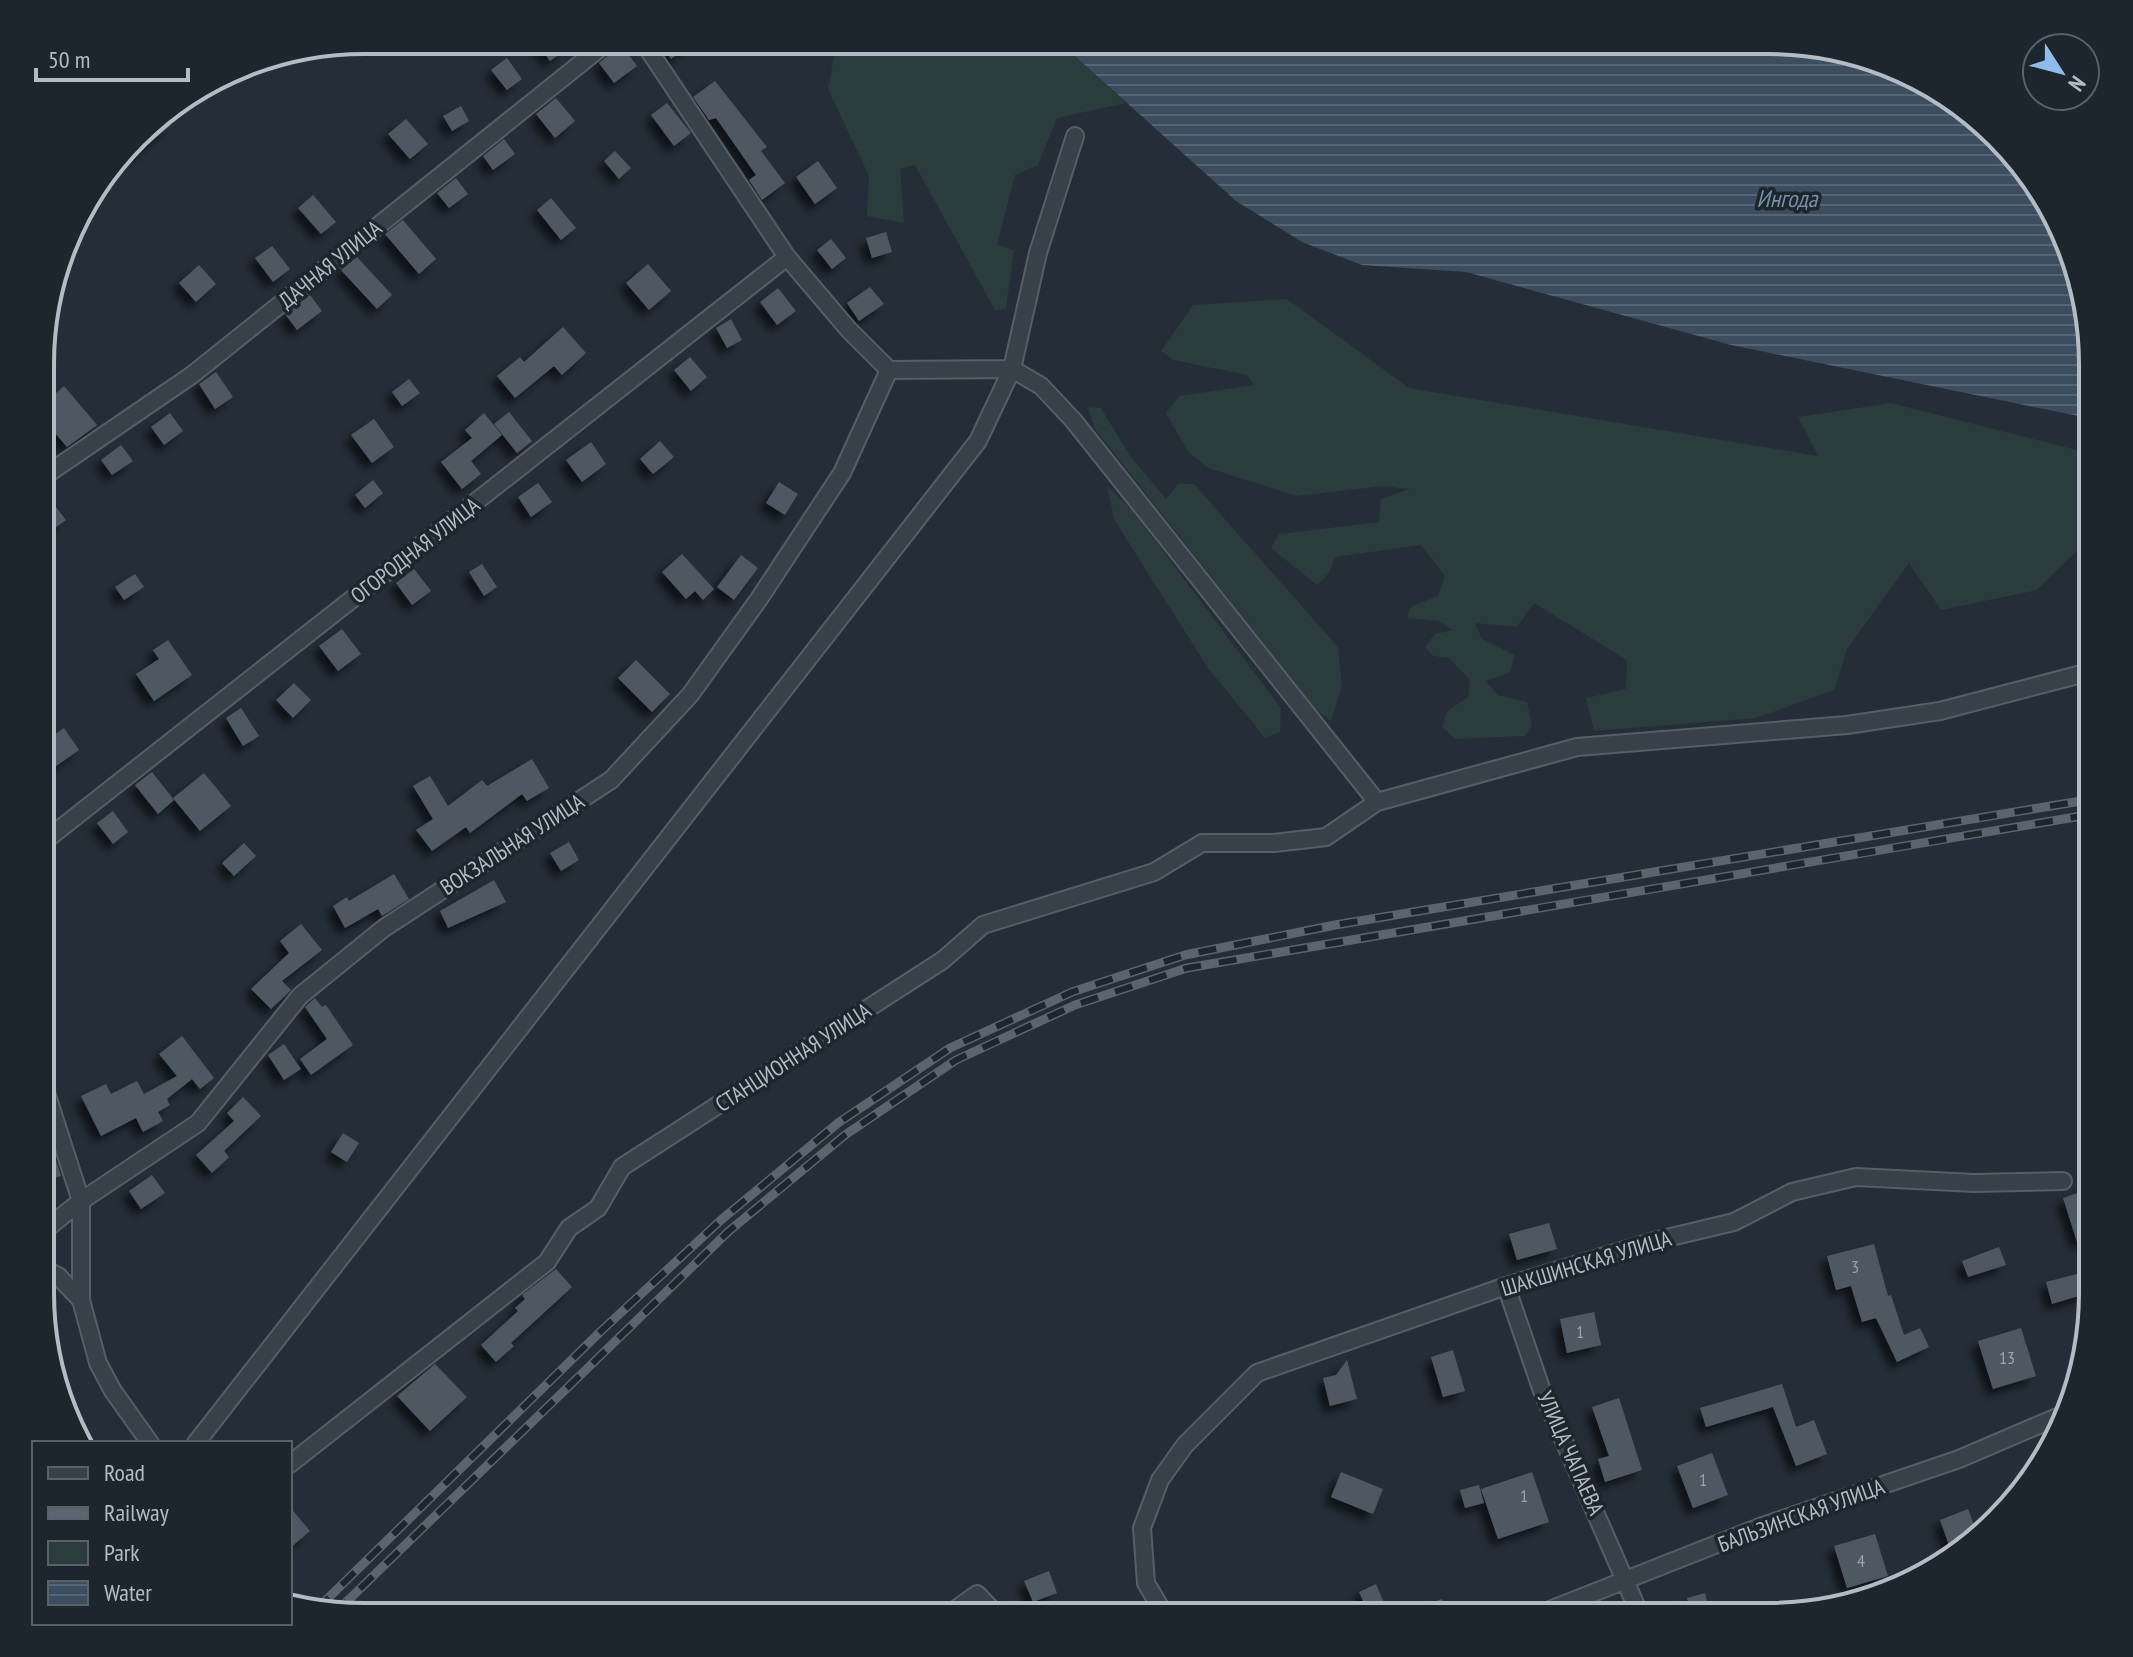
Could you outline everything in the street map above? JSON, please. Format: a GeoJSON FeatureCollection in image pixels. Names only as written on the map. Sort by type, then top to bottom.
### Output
{"type":"FeatureCollection","features":[{"type":"Feature","properties":{"kind":"street","name":"ДАЧНАЯ УЛИЦА"},"geometry":{"type":"LineString","coordinates":[[54,469],[192,375],[593,54]]}},
{"type":"Feature","properties":{"kind":"street"},"geometry":{"type":"LineString","coordinates":[[651,54],[787,257],[849,330],[889,370],[1012,369],[1041,386],[1073,420],[1377,802]]}},
{"type":"Feature","properties":{"kind":"street"},"geometry":{"type":"LineString","coordinates":[[198,1441],[978,441],[1012,369],[1038,253],[1075,136]]}},
{"type":"Feature","properties":{"kind":"street","name":"ОГОРОДНАЯ УЛИЦА"},"geometry":{"type":"LineString","coordinates":[[54,834],[787,257]]}},
{"type":"Feature","properties":{"kind":"street","name":"ВОКЗАЛЬНАЯ УЛИЦА"},"geometry":{"type":"LineString","coordinates":[[54,1223],[81,1201],[198,1123],[300,996],[384,928],[611,780],[690,695],[759,599],[842,473],[889,370]]}},
{"type":"Feature","properties":{"kind":"street","name":"СТАНЦИОННАЯ УЛИЦА"},"geometry":{"type":"LineString","coordinates":[[292,1462],[547,1262],[569,1228],[598,1208],[622,1167],[943,960],[983,925],[1154,872],[1202,843],[1274,843],[1326,837],[1377,802],[1577,747],[1878,720],[1940,711],[2079,675]]}},
{"type":"Feature","properties":{"kind":"street"},"geometry":{"type":"LineString","coordinates":[[54,1117],[81,1201],[81,1300],[98,1363],[113,1391],[149,1441]]}},
{"type":"Feature","properties":{"kind":"street","name":"ШАКШИНСКАЯ УЛИЦА"},"geometry":{"type":"LineString","coordinates":[[1158,1603],[1146,1583],[1142,1528],[1160,1480],[1185,1445],[1257,1373],[1506,1286],[1654,1241],[1734,1222],[1792,1192],[1856,1177],[1974,1183],[2063,1181]]}},
{"type":"Feature","properties":{"kind":"street"},"geometry":{"type":"LineString","coordinates":[[54,1274],[81,1300]]}},
{"type":"Feature","properties":{"kind":"street","name":"УЛИЦА ЧАПАЕВА"},"geometry":{"type":"LineString","coordinates":[[1506,1286],[1542,1391],[1635,1603]]}},
{"type":"Feature","properties":{"kind":"street","name":"БАЛЬЗИНСКАЯ УЛИЦА"},"geometry":{"type":"LineString","coordinates":[[1569,1603],[1760,1527],[1959,1459],[2052,1419]]}},
{"type":"Feature","properties":{"kind":"street"},"geometry":{"type":"LineString","coordinates":[[964,1603],[977,1594],[986,1603]]}},
{"type":"Feature","properties":{"kind":"green space"},"geometry":{"type":"Polygon","coordinates":[[[834,54],[1072,54],[1126,103],[1057,118],[1038,165],[1015,175],[997,245],[1014,250],[1006,309],[995,310],[915,165],[900,169],[904,223],[867,216],[869,176],[828,89],[834,54]]]}},
{"type":"Feature","properties":{"kind":"green space"},"geometry":{"type":"Polygon","coordinates":[[[1287,299],[1409,388],[1818,456],[1798,417],[1891,403],[2077,450],[2079,549],[2037,590],[1941,610],[1909,563],[1847,649],[1834,690],[1756,718],[1594,731],[1586,698],[1626,689],[1627,660],[1534,603],[1517,627],[1475,623],[1482,639],[1515,655],[1510,672],[1486,681],[1498,695],[1527,702],[1532,725],[1525,736],[1455,739],[1442,727],[1447,711],[1468,697],[1470,680],[1449,658],[1433,656],[1425,647],[1435,634],[1453,630],[1438,621],[1407,618],[1410,607],[1438,596],[1445,576],[1421,545],[1335,557],[1329,573],[1317,585],[1271,548],[1279,534],[1379,522],[1381,499],[1409,489],[1383,486],[1297,496],[1208,468],[1188,452],[1166,413],[1179,396],[1254,385],[1247,375],[1173,360],[1161,351],[1193,305],[1287,299]]]}},
{"type":"Feature","properties":{"kind":"green space"},"geometry":{"type":"Polygon","coordinates":[[[1088,407],[1101,408],[1130,456],[1166,499],[1178,484],[1194,484],[1338,647],[1342,686],[1331,721],[1316,710],[1095,429],[1088,407]]]}},
{"type":"Feature","properties":{"kind":"green space"},"geometry":{"type":"Polygon","coordinates":[[[1107,486],[1133,511],[1281,708],[1280,732],[1265,738],[1208,668],[1114,519],[1107,486]]]}},
{"type":"Feature","properties":{"kind":"water","name":"Ингода"},"geometry":{"type":"Polygon","coordinates":[[[1073,54],[1769,54],[1830,60],[1869,70],[1941,106],[1988,145],[2027,192],[2063,264],[2073,303],[2078,344],[2079,416],[1731,345],[1466,272],[1362,265],[1302,242],[1236,201],[1073,54]]]}},
{"type":"Feature","properties":{"kind":"building"},"geometry":{"type":"Polygon","coordinates":[[[545,54],[560,54],[550,61],[545,54]]]}},
{"type":"Feature","properties":{"kind":"building"},"geometry":{"type":"Polygon","coordinates":[[[610,54],[628,54],[637,66],[614,83],[599,63],[610,54]]]}},
{"type":"Feature","properties":{"kind":"building"},"geometry":{"type":"Polygon","coordinates":[[[507,58],[522,79],[507,90],[491,70],[507,58]]]}},
{"type":"Feature","properties":{"kind":"building"},"geometry":{"type":"Polygon","coordinates":[[[715,81],[767,147],[761,151],[785,183],[762,200],[749,180],[756,175],[716,118],[709,120],[693,97],[715,81]]]}},
{"type":"Feature","properties":{"kind":"building"},"geometry":{"type":"Polygon","coordinates":[[[556,98],[575,121],[555,138],[536,114],[556,98]]]}},
{"type":"Feature","properties":{"kind":"building"},"geometry":{"type":"Polygon","coordinates":[[[667,103],[691,133],[674,146],[651,115],[667,103]]]}},
{"type":"Feature","properties":{"kind":"building"},"geometry":{"type":"Polygon","coordinates":[[[461,106],[469,121],[452,131],[443,116],[461,106]]]}},
{"type":"Feature","properties":{"kind":"building"},"geometry":{"type":"Polygon","coordinates":[[[406,119],[428,144],[410,159],[388,134],[406,119]]]}},
{"type":"Feature","properties":{"kind":"building"},"geometry":{"type":"Polygon","coordinates":[[[169,123],[171,125],[137,153],[169,123]]]}},
{"type":"Feature","properties":{"kind":"building"},"geometry":{"type":"Polygon","coordinates":[[[504,139],[515,154],[493,170],[483,156],[504,139]]]}},
{"type":"Feature","properties":{"kind":"building"},"geometry":{"type":"Polygon","coordinates":[[[615,151],[631,168],[619,179],[604,161],[615,151]]]}},
{"type":"Feature","properties":{"kind":"building"},"geometry":{"type":"Polygon","coordinates":[[[818,161],[837,188],[815,204],[796,177],[818,161]]]}},
{"type":"Feature","properties":{"kind":"building"},"geometry":{"type":"Polygon","coordinates":[[[456,178],[468,194],[449,208],[437,193],[456,178]]]}},
{"type":"Feature","properties":{"kind":"building"},"geometry":{"type":"Polygon","coordinates":[[[313,195],[336,222],[321,234],[298,208],[313,195]]]}},
{"type":"Feature","properties":{"kind":"building"},"geometry":{"type":"Polygon","coordinates":[[[551,198],[576,228],[561,240],[537,210],[551,198]]]}},
{"type":"Feature","properties":{"kind":"building"},"geometry":{"type":"Polygon","coordinates":[[[403,220],[436,259],[419,274],[385,234],[403,220]]]}},
{"type":"Feature","properties":{"kind":"building"},"geometry":{"type":"Polygon","coordinates":[[[886,232],[892,252],[872,258],[866,238],[886,232]]]}},
{"type":"Feature","properties":{"kind":"building"},"geometry":{"type":"Polygon","coordinates":[[[831,239],[846,258],[832,269],[817,250],[831,239]]]}},
{"type":"Feature","properties":{"kind":"building"},"geometry":{"type":"Polygon","coordinates":[[[272,246],[290,269],[273,282],[255,258],[272,246]]]}},
{"type":"Feature","properties":{"kind":"building"},"geometry":{"type":"Polygon","coordinates":[[[357,257],[392,295],[377,309],[341,270],[357,257]]]}},
{"type":"Feature","properties":{"kind":"building"},"geometry":{"type":"Polygon","coordinates":[[[648,264],[671,291],[649,310],[626,283],[648,264]]]}},
{"type":"Feature","properties":{"kind":"building"},"geometry":{"type":"Polygon","coordinates":[[[199,265],[216,284],[196,302],[179,283],[199,265]]]}},
{"type":"Feature","properties":{"kind":"building"},"geometry":{"type":"Polygon","coordinates":[[[870,287],[884,304],[859,321],[847,303],[870,287]]]}},
{"type":"Feature","properties":{"kind":"building"},"geometry":{"type":"Polygon","coordinates":[[[778,288],[796,311],[777,325],[760,302],[778,288]]]}},
{"type":"Feature","properties":{"kind":"building"},"geometry":{"type":"Polygon","coordinates":[[[310,295],[322,311],[297,330],[285,314],[310,295]]]}},
{"type":"Feature","properties":{"kind":"building"},"geometry":{"type":"Polygon","coordinates":[[[731,319],[742,340],[727,348],[716,328],[731,319]]]}},
{"type":"Feature","properties":{"kind":"building"},"geometry":{"type":"Polygon","coordinates":[[[563,327],[586,353],[562,375],[554,366],[515,398],[497,376],[520,357],[524,362],[563,327]]]}},
{"type":"Feature","properties":{"kind":"building"},"geometry":{"type":"Polygon","coordinates":[[[690,357],[707,377],[691,391],[674,370],[690,357]]]}},
{"type":"Feature","properties":{"kind":"building"},"geometry":{"type":"Polygon","coordinates":[[[216,372],[233,397],[215,409],[199,384],[216,372]]]}},
{"type":"Feature","properties":{"kind":"building"},"geometry":{"type":"Polygon","coordinates":[[[409,379],[420,393],[402,406],[392,392],[409,379]]]}},
{"type":"Feature","properties":{"kind":"building"},"geometry":{"type":"Polygon","coordinates":[[[64,386],[97,425],[67,447],[54,432],[54,395],[64,386]]]}},
{"type":"Feature","properties":{"kind":"building"},"geometry":{"type":"Polygon","coordinates":[[[509,412],[532,441],[517,453],[494,424],[509,412]]]}},
{"type":"Feature","properties":{"kind":"building"},"geometry":{"type":"Polygon","coordinates":[[[170,413],[183,431],[164,445],[151,427],[170,413]]]}},
{"type":"Feature","properties":{"kind":"building"},"geometry":{"type":"Polygon","coordinates":[[[484,413],[502,435],[471,461],[481,474],[462,489],[441,462],[472,438],[465,430],[484,413]]]}},
{"type":"Feature","properties":{"kind":"building"},"geometry":{"type":"Polygon","coordinates":[[[374,419],[394,447],[372,463],[351,435],[374,419]]]}},
{"type":"Feature","properties":{"kind":"building"},"geometry":{"type":"Polygon","coordinates":[[[660,441],[674,457],[653,474],[640,459],[660,441]]]}},
{"type":"Feature","properties":{"kind":"building"},"geometry":{"type":"Polygon","coordinates":[[[591,442],[606,464],[582,482],[566,460],[591,442]]]}},
{"type":"Feature","properties":{"kind":"building"},"geometry":{"type":"Polygon","coordinates":[[[121,445],[133,461],[112,475],[101,460],[121,445]]]}},
{"type":"Feature","properties":{"kind":"building"},"geometry":{"type":"Polygon","coordinates":[[[373,480],[383,493],[365,508],[355,495],[373,480]]]}},
{"type":"Feature","properties":{"kind":"building"},"geometry":{"type":"Polygon","coordinates":[[[779,482],[798,494],[785,515],[766,503],[779,482]]]}},
{"type":"Feature","properties":{"kind":"building"},"geometry":{"type":"Polygon","coordinates":[[[538,483],[552,502],[531,517],[518,497],[538,483]]]}},
{"type":"Feature","properties":{"kind":"building"},"geometry":{"type":"Polygon","coordinates":[[[54,504],[66,520],[54,528],[54,504]]]}},
{"type":"Feature","properties":{"kind":"building"},"geometry":{"type":"Polygon","coordinates":[[[682,554],[714,589],[703,600],[695,591],[686,599],[662,572],[682,554]]]}},
{"type":"Feature","properties":{"kind":"building"},"geometry":{"type":"Polygon","coordinates":[[[741,555],[758,568],[734,600],[717,587],[741,555]]]}},
{"type":"Feature","properties":{"kind":"building"},"geometry":{"type":"Polygon","coordinates":[[[482,564],[497,587],[484,596],[469,572],[482,564]]]}},
{"type":"Feature","properties":{"kind":"building"},"geometry":{"type":"Polygon","coordinates":[[[414,569],[431,591],[412,605],[396,583],[414,569]]]}},
{"type":"Feature","properties":{"kind":"building"},"geometry":{"type":"Polygon","coordinates":[[[135,574],[144,587],[124,600],[115,587],[135,574]]]}},
{"type":"Feature","properties":{"kind":"building"},"geometry":{"type":"Polygon","coordinates":[[[342,629],[361,654],[338,671],[319,646],[342,629]]]}},
{"type":"Feature","properties":{"kind":"building"},"geometry":{"type":"Polygon","coordinates":[[[168,640],[192,675],[154,701],[136,674],[159,659],[153,650],[168,640]]]}},
{"type":"Feature","properties":{"kind":"building"},"geometry":{"type":"Polygon","coordinates":[[[636,660],[670,694],[652,712],[618,678],[636,660]]]}},
{"type":"Feature","properties":{"kind":"building"},"geometry":{"type":"Polygon","coordinates":[[[294,683],[311,700],[293,718],[276,700],[294,683]]]}},
{"type":"Feature","properties":{"kind":"building"},"geometry":{"type":"Polygon","coordinates":[[[241,708],[259,736],[243,746],[226,718],[241,708]]]}},
{"type":"Feature","properties":{"kind":"building"},"geometry":{"type":"Polygon","coordinates":[[[64,728],[79,750],[54,768],[54,735],[64,728]]]}},
{"type":"Feature","properties":{"kind":"building"},"geometry":{"type":"Polygon","coordinates":[[[532,759],[549,788],[527,801],[522,794],[470,833],[466,827],[432,851],[416,830],[433,819],[413,786],[430,776],[448,806],[482,780],[487,786],[532,759]]]}},
{"type":"Feature","properties":{"kind":"building"},"geometry":{"type":"Polygon","coordinates":[[[152,772],[174,800],[158,814],[135,785],[152,772]]]}},
{"type":"Feature","properties":{"kind":"building"},"geometry":{"type":"Polygon","coordinates":[[[204,773],[231,806],[200,831],[173,798],[204,773]]]}},
{"type":"Feature","properties":{"kind":"building"},"geometry":{"type":"Polygon","coordinates":[[[113,811],[128,832],[113,844],[97,823],[113,811]]]}},
{"type":"Feature","properties":{"kind":"building"},"geometry":{"type":"Polygon","coordinates":[[[569,842],[579,860],[561,871],[550,853],[569,842]]]}},
{"type":"Feature","properties":{"kind":"building"},"geometry":{"type":"Polygon","coordinates":[[[244,843],[256,856],[234,876],[222,863],[244,843]]]}},
{"type":"Feature","properties":{"kind":"building"},"geometry":{"type":"Polygon","coordinates":[[[394,874],[409,899],[382,916],[378,909],[345,928],[333,906],[347,897],[349,901],[394,874]]]}},
{"type":"Feature","properties":{"kind":"building"},"geometry":{"type":"Polygon","coordinates":[[[494,880],[506,902],[448,928],[440,911],[494,880]]]}},
{"type":"Feature","properties":{"kind":"building"},"geometry":{"type":"Polygon","coordinates":[[[301,924],[322,950],[282,981],[291,990],[271,1009],[251,989],[289,953],[280,941],[301,924]]]}},
{"type":"Feature","properties":{"kind":"building"},"geometry":{"type":"Polygon","coordinates":[[[315,998],[322,1007],[326,1005],[353,1045],[311,1075],[300,1059],[327,1039],[305,1007],[315,998]]]}},
{"type":"Feature","properties":{"kind":"building"},"geometry":{"type":"Polygon","coordinates":[[[182,1036],[214,1078],[200,1089],[192,1079],[167,1099],[170,1105],[158,1112],[163,1121],[143,1132],[136,1118],[101,1136],[81,1096],[106,1084],[111,1094],[137,1081],[144,1094],[177,1076],[159,1054],[182,1036]]]}},
{"type":"Feature","properties":{"kind":"building"},"geometry":{"type":"Polygon","coordinates":[[[284,1044],[301,1069],[284,1080],[268,1055],[284,1044]]]}},
{"type":"Feature","properties":{"kind":"building"},"geometry":{"type":"Polygon","coordinates":[[[243,1097],[261,1116],[224,1151],[229,1157],[212,1173],[196,1155],[234,1121],[227,1113],[243,1097]]]}},
{"type":"Feature","properties":{"kind":"building"},"geometry":{"type":"Polygon","coordinates":[[[343,1133],[359,1143],[347,1162],[331,1152],[343,1133]]]}},
{"type":"Feature","properties":{"kind":"building"},"geometry":{"type":"Polygon","coordinates":[[[54,1154],[61,1176],[54,1178],[54,1154]]]}},
{"type":"Feature","properties":{"kind":"building"},"geometry":{"type":"Polygon","coordinates":[[[152,1175],[165,1193],[141,1209],[129,1191],[152,1175]]]}},
{"type":"Feature","properties":{"kind":"building"},"geometry":{"type":"Polygon","coordinates":[[[2079,1192],[2079,1241],[2077,1242],[2063,1198],[2079,1192]]]}},
{"type":"Feature","properties":{"kind":"building"},"geometry":{"type":"Polygon","coordinates":[[[1549,1223],[1557,1249],[1517,1260],[1509,1234],[1549,1223]]]}},
{"type":"Feature","properties":{"kind":"building"},"geometry":{"type":"Polygon","coordinates":[[[1874,1244],[1888,1296],[1891,1295],[1904,1335],[1920,1328],[1929,1347],[1897,1362],[1876,1318],[1862,1322],[1851,1286],[1836,1290],[1827,1256],[1874,1244]]]}},
{"type":"Feature","properties":{"kind":"building"},"geometry":{"type":"Polygon","coordinates":[[[1999,1247],[2006,1265],[1968,1277],[1962,1261],[1999,1247]]]}},
{"type":"Feature","properties":{"kind":"building"},"geometry":{"type":"Polygon","coordinates":[[[556,1269],[572,1287],[511,1343],[514,1346],[496,1362],[481,1345],[518,1311],[515,1308],[525,1299],[522,1295],[556,1269]]]}},
{"type":"Feature","properties":{"kind":"building"},"geometry":{"type":"Polygon","coordinates":[[[2079,1273],[2079,1296],[2052,1304],[2046,1282],[2079,1273]]]}},
{"type":"Feature","properties":{"kind":"building"},"geometry":{"type":"Polygon","coordinates":[[[1594,1312],[1601,1345],[1567,1353],[1560,1319],[1594,1312]]]}},
{"type":"Feature","properties":{"kind":"building"},"geometry":{"type":"Polygon","coordinates":[[[2021,1328],[2036,1376],[1993,1389],[1978,1341],[2021,1328]]]}},
{"type":"Feature","properties":{"kind":"building"},"geometry":{"type":"Polygon","coordinates":[[[1453,1350],[1465,1391],[1443,1397],[1431,1357],[1453,1350]]]}},
{"type":"Feature","properties":{"kind":"building"},"geometry":{"type":"Polygon","coordinates":[[[1347,1360],[1357,1399],[1330,1406],[1323,1378],[1336,1375],[1347,1360]]]}},
{"type":"Feature","properties":{"kind":"building"},"geometry":{"type":"Polygon","coordinates":[[[435,1364],[467,1397],[430,1431],[397,1396],[435,1364]]]}},
{"type":"Feature","properties":{"kind":"building"},"geometry":{"type":"Polygon","coordinates":[[[1782,1384],[1796,1427],[1814,1420],[1827,1454],[1796,1466],[1773,1407],[1706,1427],[1700,1408],[1782,1384]]]}},
{"type":"Feature","properties":{"kind":"building"},"geometry":{"type":"Polygon","coordinates":[[[1619,1398],[1642,1470],[1605,1482],[1598,1459],[1609,1456],[1592,1407],[1619,1398]]]}},
{"type":"Feature","properties":{"kind":"building"},"geometry":{"type":"Polygon","coordinates":[[[1712,1453],[1728,1495],[1693,1508],[1677,1466],[1712,1453]]]}},
{"type":"Feature","properties":{"kind":"building"},"geometry":{"type":"Polygon","coordinates":[[[1341,1472],[1383,1489],[1373,1514],[1331,1497],[1341,1472]]]}},
{"type":"Feature","properties":{"kind":"building"},"geometry":{"type":"Polygon","coordinates":[[[1532,1472],[1549,1522],[1498,1539],[1481,1489],[1532,1472]]]}},
{"type":"Feature","properties":{"kind":"building"},"geometry":{"type":"Polygon","coordinates":[[[1479,1485],[1484,1503],[1465,1508],[1460,1490],[1479,1485]]]}},
{"type":"Feature","properties":{"kind":"building"},"geometry":{"type":"Polygon","coordinates":[[[292,1509],[310,1531],[292,1546],[292,1509]]]}},
{"type":"Feature","properties":{"kind":"building"},"geometry":{"type":"Polygon","coordinates":[[[1968,1509],[1974,1525],[1949,1545],[1940,1520],[1968,1509]]]}},
{"type":"Feature","properties":{"kind":"building"},"geometry":{"type":"Polygon","coordinates":[[[1875,1534],[1888,1576],[1847,1588],[1834,1546],[1875,1534]]]}},
{"type":"Feature","properties":{"kind":"building"},"geometry":{"type":"Polygon","coordinates":[[[1049,1571],[1057,1593],[1033,1602],[1024,1581],[1049,1571]]]}},
{"type":"Feature","properties":{"kind":"building"},"geometry":{"type":"Polygon","coordinates":[[[1376,1584],[1384,1603],[1364,1603],[1359,1592],[1376,1584]]]}},
{"type":"Feature","properties":{"kind":"building"},"geometry":{"type":"Polygon","coordinates":[[[1705,1593],[1708,1603],[1688,1603],[1687,1598],[1705,1593]]]}},
{"type":"Feature","properties":{"kind":"railway"},"geometry":{"type":"LineString","coordinates":[[326,1600],[600,1332],[721,1220],[838,1123],[950,1048],[1072,992],[1185,955],[1335,925],[2079,801]]}},
{"type":"Feature","properties":{"kind":"railway"},"geometry":{"type":"LineString","coordinates":[[346,1602],[729,1231],[845,1135],[956,1060],[1075,1005],[1187,968],[2079,816]]}}]}
